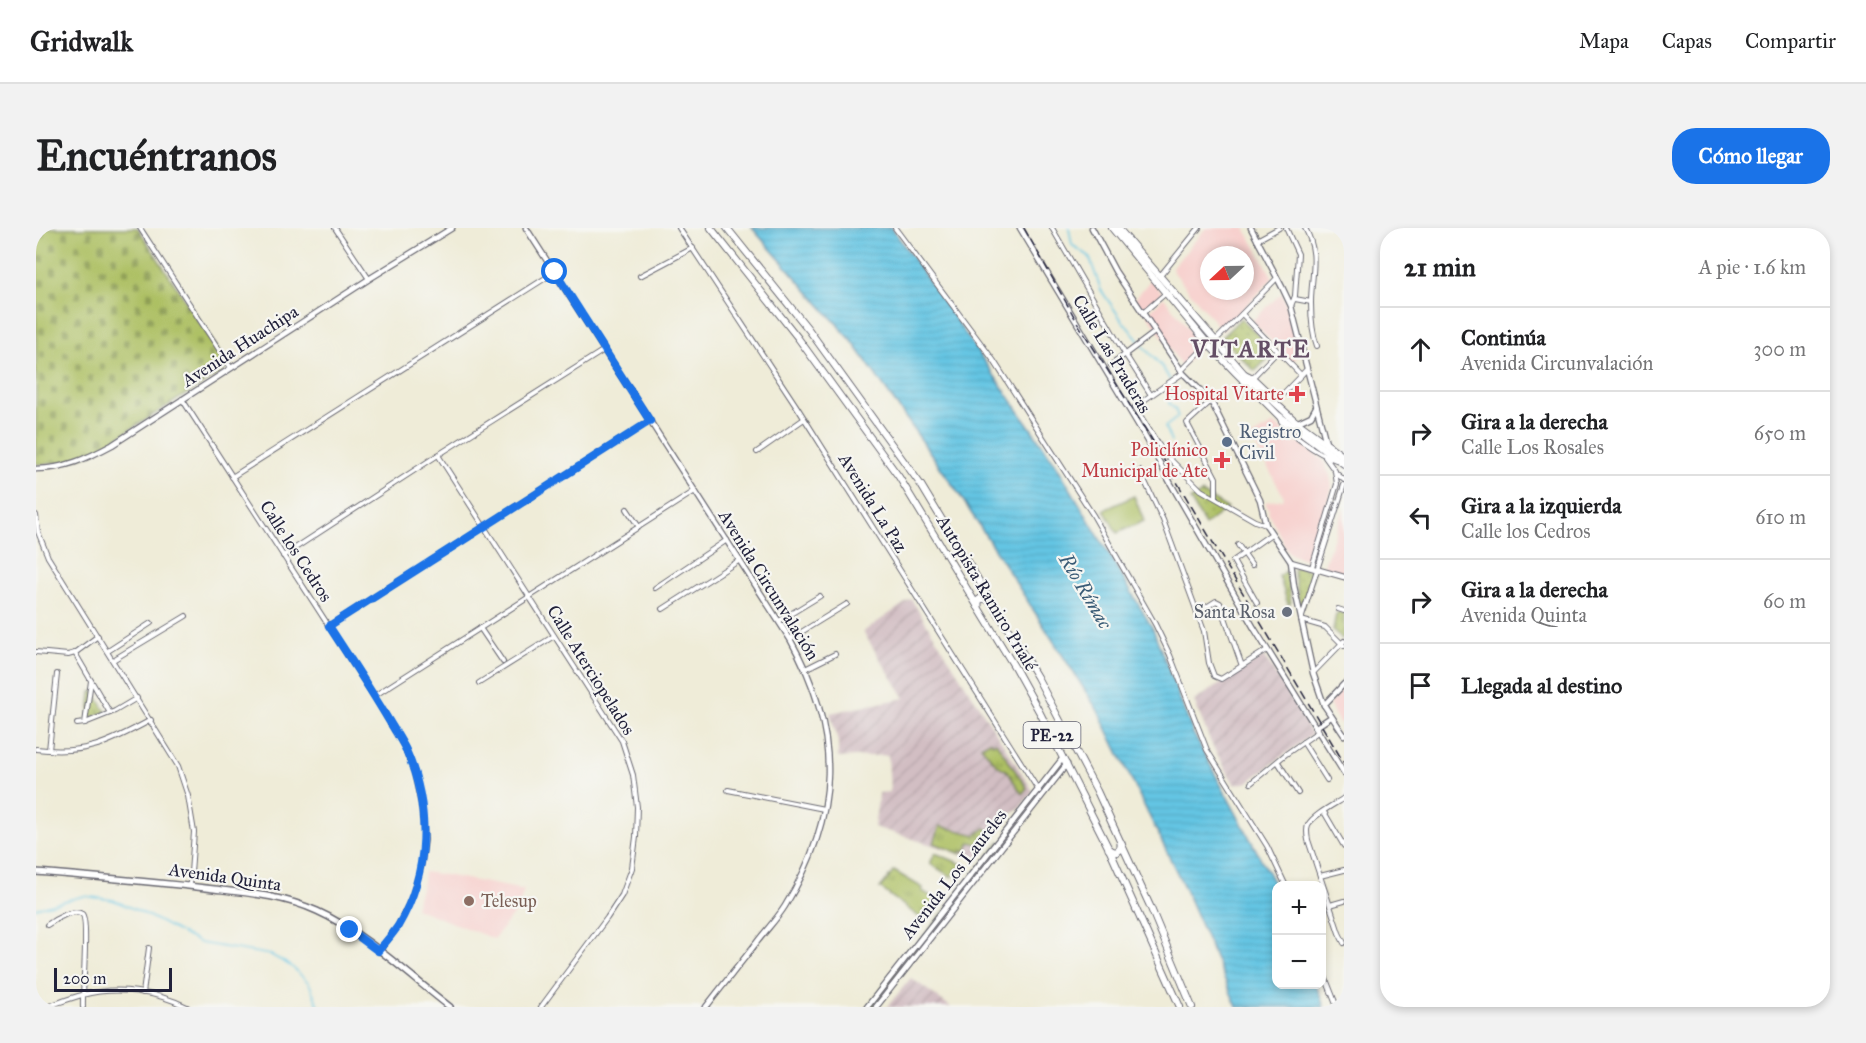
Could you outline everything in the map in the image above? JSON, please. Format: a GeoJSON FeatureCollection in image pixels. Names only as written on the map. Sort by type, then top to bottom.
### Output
{"type":"FeatureCollection","features":[{"type":"Feature","properties":{"kind":"highway"},"geometry":{"type":"LineString","coordinates":[[978,606],[978,601],[982,598],[990,600]]}},
{"type":"Feature","properties":{"kind":"highway"},"geometry":{"type":"LineString","coordinates":[[1109,849],[1118,852],[1121,849],[1121,843]]}},
{"type":"Feature","properties":{"kind":"main road","name":"Autopista Ramiro Prialé"},"geometry":{"type":"LineString","coordinates":[[711,228],[798,338],[899,477],[978,606],[1023,682],[1065,761],[1109,849],[1180,1007]]}},
{"type":"Feature","properties":{"kind":"main road","name":"Autopista Ramiro Prialé"},"geometry":{"type":"LineString","coordinates":[[727,228],[809,330],[921,485],[1055,708],[1097,791],[1150,906],[1192,1007]]}},
{"type":"Feature","properties":{"kind":"main road"},"geometry":{"type":"LineString","coordinates":[[1118,229],[1160,277],[1211,342]]}},
{"type":"Feature","properties":{"kind":"main road"},"geometry":{"type":"LineString","coordinates":[[1118,229],[1166,292],[1278,415],[1343,461]]}},
{"type":"Feature","properties":{"kind":"main road"},"geometry":{"type":"LineString","coordinates":[[1237,370],[1296,421],[1326,443],[1343,461]]}},
{"type":"Feature","properties":{"kind":"main road","name":"Avenida Quinta"},"geometry":{"type":"LineString","coordinates":[[36,872],[274,896],[300,904],[318,911],[350,930],[450,1007]]}},
{"type":"Feature","properties":{"kind":"street"},"geometry":{"type":"LineString","coordinates":[[140,228],[231,368]]}},
{"type":"Feature","properties":{"kind":"street"},"geometry":{"type":"LineString","coordinates":[[335,228],[369,279]]}},
{"type":"Feature","properties":{"kind":"street","name":"Avenida Huachipa"},"geometry":{"type":"LineString","coordinates":[[36,469],[70,465],[92,456],[452,228]]}},
{"type":"Feature","properties":{"kind":"street","name":"Avenida Circunvalación"},"geometry":{"type":"LineString","coordinates":[[526,228],[790,639],[806,669],[824,723],[828,754],[827,790],[819,830],[806,870],[783,908],[706,1007]]}},
{"type":"Feature","properties":{"kind":"street","name":"Avenida La Paz"},"geometry":{"type":"LineString","coordinates":[[679,228],[804,419],[1041,795]]}},
{"type":"Feature","properties":{"kind":"street"},"geometry":{"type":"LineString","coordinates":[[895,228],[994,362],[1093,515],[1155,624],[1170,655],[1207,750],[1267,846],[1284,881]]}},
{"type":"Feature","properties":{"kind":"street","name":"Calle Las Praderas"},"geometry":{"type":"LineString","coordinates":[[1020,228],[1148,441],[1267,650],[1344,773]]}},
{"type":"Feature","properties":{"kind":"street"},"geometry":{"type":"LineString","coordinates":[[1052,228],[1151,395]]}},
{"type":"Feature","properties":{"kind":"street"},"geometry":{"type":"LineString","coordinates":[[1092,228],[1115,271],[1182,372],[1211,401],[1260,500],[1264,522],[1291,561],[1313,673],[1324,705],[1343,731]]}},
{"type":"Feature","properties":{"kind":"street"},"geometry":{"type":"LineString","coordinates":[[1160,277],[1199,228]]}},
{"type":"Feature","properties":{"kind":"street"},"geometry":{"type":"LineString","coordinates":[[1251,228],[1290,306],[1326,443]]}},
{"type":"Feature","properties":{"kind":"street"},"geometry":{"type":"LineString","coordinates":[[1257,240],[1279,228]]}},
{"type":"Feature","properties":{"kind":"street"},"geometry":{"type":"LineString","coordinates":[[1286,228],[1298,254],[1294,299],[1290,306]]}},
{"type":"Feature","properties":{"kind":"street"},"geometry":{"type":"LineString","coordinates":[[1305,228],[1314,249],[1311,302],[1317,346]]}},
{"type":"Feature","properties":{"kind":"street"},"geometry":{"type":"LineString","coordinates":[[640,276],[693,248]]}},
{"type":"Feature","properties":{"kind":"street"},"geometry":{"type":"LineString","coordinates":[[232,477],[555,272]]}},
{"type":"Feature","properties":{"kind":"street"},"geometry":{"type":"LineString","coordinates":[[1264,522],[1203,492],[1169,458],[1146,426],[1136,406],[1182,372],[1278,278]]}},
{"type":"Feature","properties":{"kind":"street"},"geometry":{"type":"LineString","coordinates":[[1144,312],[1166,292]]}},
{"type":"Feature","properties":{"kind":"street"},"geometry":{"type":"LineString","coordinates":[[1294,299],[1311,302]]}},
{"type":"Feature","properties":{"kind":"street"},"geometry":{"type":"LineString","coordinates":[[1242,314],[1301,375]]}},
{"type":"Feature","properties":{"kind":"street"},"geometry":{"type":"LineString","coordinates":[[1111,365],[1155,332]]}},
{"type":"Feature","properties":{"kind":"street"},"geometry":{"type":"LineString","coordinates":[[284,556],[604,350]]}},
{"type":"Feature","properties":{"kind":"street"},"geometry":{"type":"LineString","coordinates":[[1253,377],[1278,351]]}},
{"type":"Feature","properties":{"kind":"street"},"geometry":{"type":"LineString","coordinates":[[1237,370],[1253,377],[1296,421],[1311,416],[1316,407]]}},
{"type":"Feature","properties":{"kind":"street"},"geometry":{"type":"LineString","coordinates":[[1277,400],[1306,370]]}},
{"type":"Feature","properties":{"kind":"street","name":"Calle los Cedros"},"geometry":{"type":"LineString","coordinates":[[182,399],[374,696],[405,748],[414,772],[421,804],[424,840],[421,867],[411,899],[398,926],[378,951]]}},
{"type":"Feature","properties":{"kind":"street"},"geometry":{"type":"LineString","coordinates":[[1211,401],[1187,423],[1216,478],[1216,498]]}},
{"type":"Feature","properties":{"kind":"street"},"geometry":{"type":"LineString","coordinates":[[1278,415],[1283,425],[1325,456],[1343,461]]}},
{"type":"Feature","properties":{"kind":"street"},"geometry":{"type":"LineString","coordinates":[[757,452],[804,419]]}},
{"type":"Feature","properties":{"kind":"street"},"geometry":{"type":"LineString","coordinates":[[329,626],[650,421]]}},
{"type":"Feature","properties":{"kind":"street","name":"Calle Aterciopelados"},"geometry":{"type":"LineString","coordinates":[[438,455],[622,741],[633,775],[637,817],[636,837],[632,867],[621,895],[607,918],[541,1007]]}},
{"type":"Feature","properties":{"kind":"street"},"geometry":{"type":"LineString","coordinates":[[1325,456],[1335,472],[1344,480]]}},
{"type":"Feature","properties":{"kind":"street"},"geometry":{"type":"LineString","coordinates":[[1140,471],[1163,520],[1204,631],[1209,663],[1214,676],[1221,678],[1267,650]]}},
{"type":"Feature","properties":{"kind":"street"},"geometry":{"type":"LineString","coordinates":[[1301,620],[1335,494],[1337,484],[1335,472]]}},
{"type":"Feature","properties":{"kind":"street"},"geometry":{"type":"LineString","coordinates":[[1315,568],[1344,485]]}},
{"type":"Feature","properties":{"kind":"street"},"geometry":{"type":"LineString","coordinates":[[374,696],[695,491]]}},
{"type":"Feature","properties":{"kind":"street"},"geometry":{"type":"LineString","coordinates":[[627,509],[639,527]]}},
{"type":"Feature","properties":{"kind":"street"},"geometry":{"type":"LineString","coordinates":[[36,515],[38,532],[48,557],[178,766],[188,796],[194,832],[190,886]]}},
{"type":"Feature","properties":{"kind":"street"},"geometry":{"type":"LineString","coordinates":[[1257,603],[1233,561],[1271,534]]}},
{"type":"Feature","properties":{"kind":"street"},"geometry":{"type":"LineString","coordinates":[[655,588],[726,540]]}},
{"type":"Feature","properties":{"kind":"street"},"geometry":{"type":"LineString","coordinates":[[1238,545],[1252,565]]}},
{"type":"Feature","properties":{"kind":"street"},"geometry":{"type":"LineString","coordinates":[[663,609],[740,560]]}},
{"type":"Feature","properties":{"kind":"street"},"geometry":{"type":"LineString","coordinates":[[1291,561],[1344,577]]}},
{"type":"Feature","properties":{"kind":"street"},"geometry":{"type":"LineString","coordinates":[[779,621],[820,596]]}},
{"type":"Feature","properties":{"kind":"street"},"geometry":{"type":"LineString","coordinates":[[1197,613],[1216,601],[1220,603],[1242,666]]}},
{"type":"Feature","properties":{"kind":"street"},"geometry":{"type":"LineString","coordinates":[[790,639],[848,604]]}},
{"type":"Feature","properties":{"kind":"street"},"geometry":{"type":"LineString","coordinates":[[1338,609],[1344,611]]}},
{"type":"Feature","properties":{"kind":"street"},"geometry":{"type":"LineString","coordinates":[[113,660],[186,616]]}},
{"type":"Feature","properties":{"kind":"street"},"geometry":{"type":"LineString","coordinates":[[1301,620],[1325,627],[1343,643],[1313,673]]}},
{"type":"Feature","properties":{"kind":"street"},"geometry":{"type":"LineString","coordinates":[[108,651],[151,623]]}},
{"type":"Feature","properties":{"kind":"street"},"geometry":{"type":"LineString","coordinates":[[480,628],[503,662]]}},
{"type":"Feature","properties":{"kind":"street"},"geometry":{"type":"LineString","coordinates":[[36,652],[68,655],[75,653],[98,636]]}},
{"type":"Feature","properties":{"kind":"street"},"geometry":{"type":"LineString","coordinates":[[479,683],[554,636]]}},
{"type":"Feature","properties":{"kind":"street"},"geometry":{"type":"LineString","coordinates":[[75,653],[110,712]]}},
{"type":"Feature","properties":{"kind":"street"},"geometry":{"type":"LineString","coordinates":[[806,669],[835,654]]}},
{"type":"Feature","properties":{"kind":"street"},"geometry":{"type":"LineString","coordinates":[[49,750],[57,674]]}},
{"type":"Feature","properties":{"kind":"street"},"geometry":{"type":"LineString","coordinates":[[85,723],[91,680]]}},
{"type":"Feature","properties":{"kind":"street"},"geometry":{"type":"LineString","coordinates":[[1324,705],[1344,684]]}},
{"type":"Feature","properties":{"kind":"street"},"geometry":{"type":"LineString","coordinates":[[77,723],[85,723],[137,698]]}},
{"type":"Feature","properties":{"kind":"street"},"geometry":{"type":"LineString","coordinates":[[1251,783],[1331,717]]}},
{"type":"Feature","properties":{"kind":"street"},"geometry":{"type":"LineString","coordinates":[[36,749],[59,752],[91,747],[120,737],[151,720]]}},
{"type":"Feature","properties":{"kind":"street"},"geometry":{"type":"LineString","coordinates":[[1303,742],[1327,780]]}},
{"type":"Feature","properties":{"kind":"street","name":"Avenida Los Laureles"},"geometry":{"type":"LineString","coordinates":[[867,1007],[1037,789],[1065,761]]}},
{"type":"Feature","properties":{"kind":"street","name":"Avenida Los Laureles"},"geometry":{"type":"LineString","coordinates":[[876,1007],[1065,761]]}},
{"type":"Feature","properties":{"kind":"street"},"geometry":{"type":"LineString","coordinates":[[1278,762],[1298,793]]}},
{"type":"Feature","properties":{"kind":"street"},"geometry":{"type":"LineString","coordinates":[[728,790],[824,808]]}},
{"type":"Feature","properties":{"kind":"street"},"geometry":{"type":"LineString","coordinates":[[1344,798],[1314,818],[1307,831],[1308,840],[1344,943]]}},
{"type":"Feature","properties":{"kind":"street"},"geometry":{"type":"LineString","coordinates":[[1324,812],[1344,846]]}},
{"type":"Feature","properties":{"kind":"street"},"geometry":{"type":"LineString","coordinates":[[1320,876],[1344,870]]}},
{"type":"Feature","properties":{"kind":"street"},"geometry":{"type":"LineString","coordinates":[[1330,905],[1344,901]]}},
{"type":"Feature","properties":{"kind":"street"},"geometry":{"type":"LineString","coordinates":[[47,925],[61,916],[78,912],[85,917],[83,1007]]}},
{"type":"Feature","properties":{"kind":"street"},"geometry":{"type":"LineString","coordinates":[[143,993],[149,948]]}},
{"type":"Feature","properties":{"kind":"street"},"geometry":{"type":"LineString","coordinates":[[1326,979],[1337,1007]]}},
{"type":"Feature","properties":{"kind":"street"},"geometry":{"type":"LineString","coordinates":[[46,1007],[82,995],[116,991],[143,993],[169,999],[187,1007]]}},
{"type":"Feature","properties":{"kind":"shaded area"},"geometry":{"type":"Polygon","coordinates":[[[1206,228],[1245,228],[1273,278],[1254,298],[1254,246],[1200,246],[1200,300],[1252,300],[1222,331],[1172,268],[1206,228]]]}},
{"type":"Feature","properties":{"kind":"shaded area"},"geometry":{"type":"Polygon","coordinates":[[[1151,279],[1162,293],[1143,310],[1135,299],[1151,279]]]}},
{"type":"Feature","properties":{"kind":"shaded area"},"geometry":{"type":"Polygon","coordinates":[[[1282,293],[1290,317],[1298,356],[1292,362],[1252,321],[1282,293]]]}},
{"type":"Feature","properties":{"kind":"shaded area"},"geometry":{"type":"Polygon","coordinates":[[[1164,297],[1202,347],[1182,367],[1147,314],[1164,297]]]}},
{"type":"Feature","properties":{"kind":"shaded area"},"geometry":{"type":"Polygon","coordinates":[[[1274,424],[1294,439],[1295,444],[1301,443],[1323,460],[1330,476],[1332,487],[1323,517],[1317,520],[1319,531],[1310,561],[1288,552],[1265,502],[1284,497],[1251,437],[1274,424]]]}},
{"type":"Feature","properties":{"kind":"shaded area"},"geometry":{"type":"Polygon","coordinates":[[[1344,509],[1344,574],[1323,568],[1344,509]]]}},
{"type":"Feature","properties":{"kind":"shaded area"},"geometry":{"type":"Polygon","coordinates":[[[911,599],[1033,791],[1020,808],[1001,822],[997,832],[977,859],[874,827],[879,793],[890,792],[888,755],[838,758],[838,742],[830,713],[905,698],[863,632],[911,599]]]}},
{"type":"Feature","properties":{"kind":"shaded area"},"geometry":{"type":"Polygon","coordinates":[[[1263,657],[1312,734],[1248,782],[1235,785],[1212,745],[1194,701],[1263,657]]]}},
{"type":"Feature","properties":{"kind":"shaded area"},"geometry":{"type":"Polygon","coordinates":[[[1344,688],[1344,722],[1339,723],[1329,704],[1344,688]]]}},
{"type":"Feature","properties":{"kind":"shaded area","name":"Telesup"},"geometry":{"type":"Polygon","coordinates":[[[424,872],[524,890],[518,908],[494,939],[415,908],[424,872]]]}},
{"type":"Feature","properties":{"kind":"shaded area"},"geometry":{"type":"Polygon","coordinates":[[[911,978],[951,1007],[887,1007],[911,978]]]}},
{"type":"Feature","properties":{"kind":"green space"},"geometry":{"type":"Polygon","coordinates":[[[36,228],[138,228],[227,364],[226,369],[93,453],[65,462],[36,464],[36,228]]]}},
{"type":"Feature","properties":{"kind":"green space"},"geometry":{"type":"Polygon","coordinates":[[[1241,318],[1275,352],[1255,371],[1221,338],[1241,318]]]}},
{"type":"Feature","properties":{"kind":"green space"},"geometry":{"type":"Polygon","coordinates":[[[1202,493],[1227,508],[1205,525],[1190,500],[1202,493]]]}},
{"type":"Feature","properties":{"kind":"green space"},"geometry":{"type":"Polygon","coordinates":[[[1134,496],[1144,521],[1117,533],[1104,510],[1134,496]]]}},
{"type":"Feature","properties":{"kind":"green space"},"geometry":{"type":"Polygon","coordinates":[[[1296,567],[1314,573],[1304,606],[1300,606],[1293,570],[1296,567]]]}},
{"type":"Feature","properties":{"kind":"green space"},"geometry":{"type":"Polygon","coordinates":[[[1285,571],[1290,604],[1288,604],[1279,576],[1285,571]]]}},
{"type":"Feature","properties":{"kind":"green space"},"geometry":{"type":"Polygon","coordinates":[[[1344,613],[1344,637],[1342,639],[1333,630],[1336,614],[1344,613]]]}},
{"type":"Feature","properties":{"kind":"green space"},"geometry":{"type":"Polygon","coordinates":[[[94,691],[106,712],[89,719],[91,692],[94,691]]]}},
{"type":"Feature","properties":{"kind":"green space"},"geometry":{"type":"Polygon","coordinates":[[[990,741],[993,744],[996,742],[1027,788],[1022,794],[1007,771],[997,765],[981,746],[990,741]]]}},
{"type":"Feature","properties":{"kind":"green space"},"geometry":{"type":"Polygon","coordinates":[[[940,826],[976,835],[985,828],[991,832],[983,845],[970,842],[966,851],[962,851],[961,854],[934,843],[940,826]]]}},
{"type":"Feature","properties":{"kind":"green space"},"geometry":{"type":"Polygon","coordinates":[[[1000,841],[1001,843],[873,1007],[867,1007],[1000,841]]]}},
{"type":"Feature","properties":{"kind":"green space"},"geometry":{"type":"Polygon","coordinates":[[[935,853],[964,865],[960,869],[957,868],[952,877],[930,864],[935,853]]]}},
{"type":"Feature","properties":{"kind":"green space"},"geometry":{"type":"Polygon","coordinates":[[[894,871],[923,888],[922,891],[936,899],[922,919],[880,888],[894,871]]]}},
{"type":"Feature","properties":{"kind":"water","name":"Río Rímac"},"geometry":{"type":"Polygon","coordinates":[[[752,228],[892,228],[1057,466],[1153,629],[1193,733],[1273,881],[1272,989],[1317,989],[1324,1007],[1237,1007],[1184,887],[1097,709],[959,494],[852,341],[752,228]]]}},
{"type":"Feature","properties":{"kind":"waterway"},"geometry":{"type":"LineString","coordinates":[[1069,228],[1072,245],[1089,256],[1101,290],[1139,341]]}},
{"type":"Feature","properties":{"kind":"waterway"},"geometry":{"type":"LineString","coordinates":[[1142,345],[1163,368],[1170,380]]}},
{"type":"Feature","properties":{"kind":"waterway"},"geometry":{"type":"LineString","coordinates":[[1171,385],[1169,404],[1175,409],[1178,417],[1165,427],[1171,442]]}},
{"type":"Feature","properties":{"kind":"waterway"},"geometry":{"type":"LineString","coordinates":[[36,908],[84,896],[113,900],[200,943],[271,955],[291,966],[309,983],[319,1007]]}},
{"type":"Feature","properties":{"kind":"railway"},"geometry":{"type":"LineString","coordinates":[[1024,228],[1080,327],[1149,435],[1344,763]]}},
{"type":"Feature","properties":{"kind":"place","name":"Hospital Vitarte"},"geometry":{"type":"Point","coordinates":[1297,394]}},
{"type":"Feature","properties":{"kind":"place","name":"Registro Civil"},"geometry":{"type":"Point","coordinates":[1227,442]}},
{"type":"Feature","properties":{"kind":"place","name":"Policlínico Municipal de Ate"},"geometry":{"type":"Point","coordinates":[1222,460]}},
{"type":"Feature","properties":{"kind":"place","name":"Santa Rosa"},"geometry":{"type":"Point","coordinates":[1287,612]}},
{"type":"Feature","properties":{"kind":"place","name":"Telesup"},"geometry":{"type":"Point","coordinates":[469,901]}},
{"type":"Feature","properties":{"kind":"district","name":"VITARTE"},"geometry":{"type":"Point","coordinates":[1251,349]}},
{"type":"Feature","properties":{"kind":"route"},"geometry":{"type":"LineString","coordinates":[[350,930],[378,951],[398,926],[411,899],[421,867],[424,840],[418,787],[405,748],[329,626],[650,421],[555,272]]}}]}
